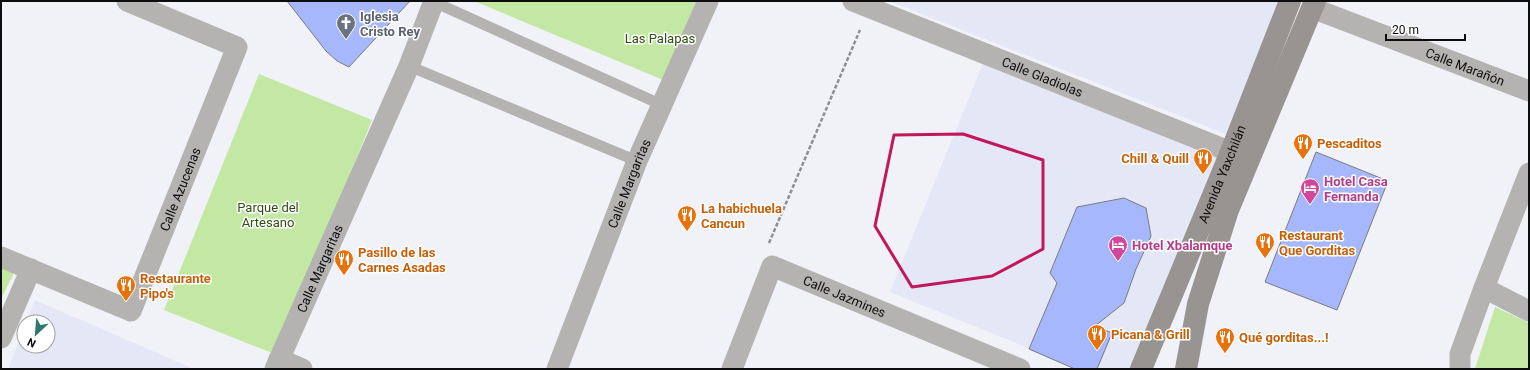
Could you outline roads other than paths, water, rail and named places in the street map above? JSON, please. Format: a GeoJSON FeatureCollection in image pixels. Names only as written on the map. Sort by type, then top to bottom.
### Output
{"type":"FeatureCollection","features":[{"type":"Feature","properties":{"kind":"main road","name":"Avenida Yaxchilán"},"geometry":{"type":"LineString","coordinates":[[1141,369],[1231,152],[1290,1]]}},
{"type":"Feature","properties":{"kind":"main road","name":"Avenida Yaxchilán"},"geometry":{"type":"LineString","coordinates":[[1186,369],[1198,304],[1228,210],[1314,4]]}},
{"type":"Feature","properties":{"kind":"street","name":"Calle Azucenas"},"geometry":{"type":"LineString","coordinates":[[1,257],[131,310],[236,46],[127,1]]}},
{"type":"Feature","properties":{"kind":"street","name":"Calle Margaritas"},"geometry":{"type":"LineString","coordinates":[[557,369],[637,161],[708,1]]}},
{"type":"Feature","properties":{"kind":"street","name":"Calle Margaritas"},"geometry":{"type":"LineString","coordinates":[[302,369],[277,364],[409,66],[434,2]]}},
{"type":"Feature","properties":{"kind":"street","name":"Calle Gladiolas"},"geometry":{"type":"LineString","coordinates":[[862,4],[1231,152]]}},
{"type":"Feature","properties":{"kind":"street","name":"Calle Marañón"},"geometry":{"type":"LineString","coordinates":[[1314,4],[1529,91]]}},
{"type":"Feature","properties":{"kind":"street"},"geometry":{"type":"LineString","coordinates":[[1460,369],[1460,354],[1529,173]]}},
{"type":"Feature","properties":{"kind":"street","name":"Calle Jazmines"},"geometry":{"type":"LineString","coordinates":[[732,369],[772,266],[1020,369]]}},
{"type":"Feature","properties":{"kind":"street"},"geometry":{"type":"LineString","coordinates":[[1,338],[31,269]]}},
{"type":"Feature","properties":{"kind":"street"},"geometry":{"type":"LineString","coordinates":[[1484,288],[1529,311]]}},
{"type":"Feature","properties":{"kind":"lane"},"geometry":{"type":"LineString","coordinates":[[434,2],[662,105]]}},
{"type":"Feature","properties":{"kind":"lane"},"geometry":{"type":"LineString","coordinates":[[409,66],[637,161]]}},
{"type":"Feature","properties":{"kind":"place","name":"Iglesia Cristo Rey"},"geometry":{"type":"Point","coordinates":[346,40]}},
{"type":"Feature","properties":{"kind":"place","name":"Pescaditos"},"geometry":{"type":"Point","coordinates":[1303,160]}},
{"type":"Feature","properties":{"kind":"place","name":"Chill & Quill"},"geometry":{"type":"Point","coordinates":[1203,175]}},
{"type":"Feature","properties":{"kind":"place","name":"Hotel Casa Fernanda"},"geometry":{"type":"Point","coordinates":[1310,205]}},
{"type":"Feature","properties":{"kind":"place","name":"La habichuela Cancun"},"geometry":{"type":"Point","coordinates":[687,232]}},
{"type":"Feature","properties":{"kind":"place","name":"Restaurant Que Gorditas"},"geometry":{"type":"Point","coordinates":[1265,259]}},
{"type":"Feature","properties":{"kind":"place","name":"Hotel Xbalamque"},"geometry":{"type":"Point","coordinates":[1118,262]}},
{"type":"Feature","properties":{"kind":"place","name":"Pasillo de las Carnes Asadas"},"geometry":{"type":"Point","coordinates":[344,276]}},
{"type":"Feature","properties":{"kind":"place","name":"Restaurante Pipo's"},"geometry":{"type":"Point","coordinates":[126,302]}},
{"type":"Feature","properties":{"kind":"place","name":"Picana & Grill"},"geometry":{"type":"Point","coordinates":[1097,351]}},
{"type":"Feature","properties":{"kind":"place","name":"Qué gorditas...!"},"geometry":{"type":"Point","coordinates":[1225,354]}},
{"type":"Feature","properties":{"kind":"park label","name":"Las Palapas"},"geometry":{"type":"Point","coordinates":[660,38]}},
{"type":"Feature","properties":{"kind":"park label","name":"Parque del Artesano"},"geometry":{"type":"Point","coordinates":[268,214]}}]}
